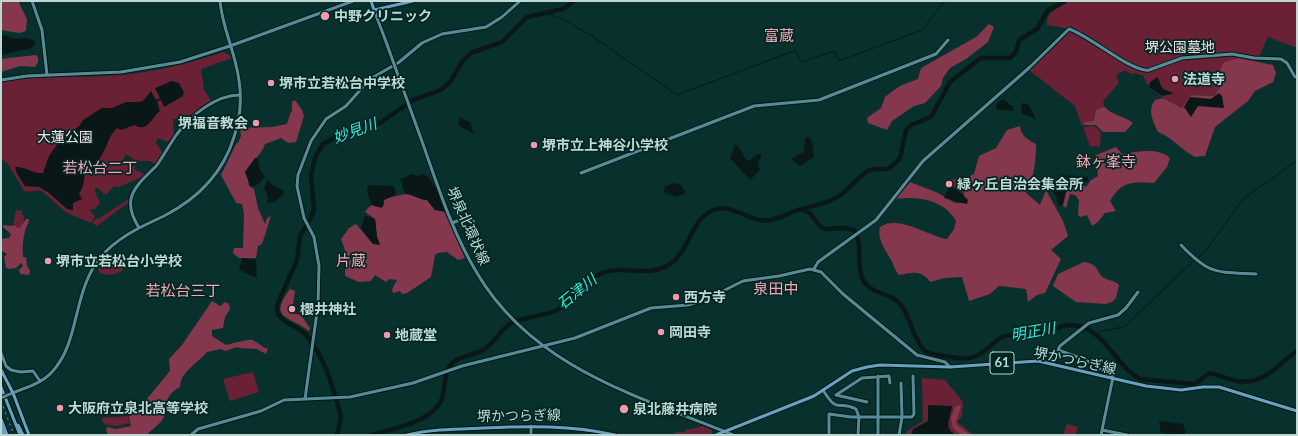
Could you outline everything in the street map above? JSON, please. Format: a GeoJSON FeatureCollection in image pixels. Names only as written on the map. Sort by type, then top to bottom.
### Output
{"type":"FeatureCollection","features":[{"type":"Feature","properties":{"kind":"main road"},"geometry":{"type":"LineString","coordinates":[[371,1],[374,10],[413,1]]}},
{"type":"Feature","properties":{"kind":"main road","name":"堺かつらぎ線"},"geometry":{"type":"LineString","coordinates":[[716,435],[792,406],[823,390],[852,371],[867,366],[950,367],[1038,361],[1113,380],[1172,390],[1219,387],[1297,411]]}},
{"type":"Feature","properties":{"kind":"main road"},"geometry":{"type":"LineString","coordinates":[[1,370],[29,435]]}},
{"type":"Feature","properties":{"kind":"main road"},"geometry":{"type":"LineString","coordinates":[[1,387],[21,435]]}},
{"type":"Feature","properties":{"kind":"main road"},"geometry":{"type":"LineString","coordinates":[[1,419],[7,435]]}},
{"type":"Feature","properties":{"kind":"main road","name":"堺かつらぎ線"},"geometry":{"type":"LineString","coordinates":[[407,435],[467,428],[531,426],[563,426],[615,435]]}},
{"type":"Feature","properties":{"kind":"main road"},"geometry":{"type":"LineString","coordinates":[[1,427],[4,435]]}},
{"type":"Feature","properties":{"kind":"street"},"geometry":{"type":"LineString","coordinates":[[32,1],[42,30],[47,75]]}},
{"type":"Feature","properties":{"kind":"street"},"geometry":{"type":"LineString","coordinates":[[1,398],[40,381],[52,372],[64,353],[82,291],[92,269],[100,258],[117,242],[139,228],[187,202],[215,175],[227,155],[234,137],[239,115],[240,95],[236,65],[223,22],[220,1]]}},
{"type":"Feature","properties":{"kind":"street"},"geometry":{"type":"LineString","coordinates":[[1,80],[47,75],[117,73],[153,68],[196,58],[353,1]]}},
{"type":"Feature","properties":{"kind":"street"},"geometry":{"type":"LineString","coordinates":[[305,399],[318,305],[319,266],[314,236],[304,218],[297,186],[298,175],[312,140],[326,119],[348,104],[370,79],[392,67],[431,38],[442,34],[486,27],[502,17],[520,1]]}},
{"type":"Feature","properties":{"kind":"street","name":"堺泉北環状線"},"geometry":{"type":"LineString","coordinates":[[374,10],[452,222],[478,274],[514,320],[544,347],[578,370],[629,394],[733,435]]}},
{"type":"Feature","properties":{"kind":"street"},"geometry":{"type":"LineString","coordinates":[[814,269],[818,262],[872,223],[884,212],[923,161],[1030,67],[1069,29],[1078,32],[1144,71],[1182,58],[1232,54],[1254,58],[1280,59],[1287,64],[1295,77]]}},
{"type":"Feature","properties":{"kind":"street"},"geometry":{"type":"LineString","coordinates":[[581,173],[754,106],[819,100],[936,54],[948,40]]}},
{"type":"Feature","properties":{"kind":"street"},"geometry":{"type":"LineString","coordinates":[[139,228],[131,209],[133,194],[161,159],[177,135],[190,121],[212,103],[228,96],[240,95]]}},
{"type":"Feature","properties":{"kind":"street"},"geometry":{"type":"LineString","coordinates":[[452,222],[465,218],[473,220],[473,227],[467,231],[467,235],[473,244],[480,248]]}},
{"type":"Feature","properties":{"kind":"street"},"geometry":{"type":"LineString","coordinates":[[1181,244],[1198,262],[1217,272],[1256,274]]}},
{"type":"Feature","properties":{"kind":"street"},"geometry":{"type":"LineString","coordinates":[[191,435],[198,429],[261,411],[279,401],[350,397],[413,383],[452,370],[575,338],[651,308],[688,305],[703,301],[743,281],[814,269],[821,272],[843,294],[917,355],[945,362],[950,367]]}},
{"type":"Feature","properties":{"kind":"street"},"geometry":{"type":"LineString","coordinates":[[1101,435],[1113,380],[1112,376],[1096,366],[1058,350],[1060,346],[1084,326],[1118,315],[1126,308],[1138,292]]}},
{"type":"Feature","properties":{"kind":"street"},"geometry":{"type":"LineString","coordinates":[[1,353],[9,368],[17,372],[33,371],[40,381]]}},
{"type":"Feature","properties":{"kind":"street"},"geometry":{"type":"LineString","coordinates":[[878,376],[878,435]]}},
{"type":"Feature","properties":{"kind":"street"},"geometry":{"type":"LineString","coordinates":[[867,402],[836,395],[862,378],[890,376],[890,384]]}},
{"type":"Feature","properties":{"kind":"street"},"geometry":{"type":"LineString","coordinates":[[829,435],[829,414],[859,417],[912,417],[914,414],[914,376]]}},
{"type":"Feature","properties":{"kind":"street"},"geometry":{"type":"LineString","coordinates":[[899,435],[902,417],[901,383]]}},
{"type":"Feature","properties":{"kind":"street"},"geometry":{"type":"LineString","coordinates":[[823,390],[831,403],[835,406],[851,406],[856,409],[859,417],[858,435]]}},
{"type":"Feature","properties":{"kind":"street"},"geometry":{"type":"LineString","coordinates":[[531,426],[531,435]]}},
{"type":"Feature","properties":{"kind":"street"},"geometry":{"type":"LineString","coordinates":[[1102,430],[1127,435]]}},
{"type":"Feature","properties":{"kind":"green space","name":"堺公園墓地"},"geometry":{"type":"Polygon","coordinates":[[[1068,1],[1297,1],[1297,48],[1268,37],[1257,61],[1239,58],[1224,62],[1221,86],[1214,96],[1191,95],[1183,108],[1165,99],[1154,91],[1145,81],[1143,75],[1139,75],[1137,73],[1131,74],[1125,70],[1116,75],[1119,83],[1103,101],[1105,108],[1096,111],[1094,121],[1084,122],[1084,125],[1082,126],[1075,106],[1029,70],[1068,32],[1065,28],[1047,25],[1047,20],[1051,13],[1068,1]]]}},
{"type":"Feature","properties":{"kind":"green space","name":"大蓮公園"},"geometry":{"type":"Polygon","coordinates":[[[223,52],[232,58],[201,69],[204,90],[212,102],[188,120],[173,119],[174,135],[168,142],[158,138],[156,143],[163,153],[155,164],[150,161],[136,161],[126,154],[121,164],[135,166],[134,169],[146,175],[142,179],[140,178],[119,187],[114,186],[107,194],[104,194],[98,188],[94,189],[100,203],[95,209],[89,209],[95,217],[91,223],[67,213],[42,191],[24,191],[8,164],[1,159],[1,82],[27,78],[107,76],[137,73],[180,65],[223,52]]]}},
{"type":"Feature","properties":{"kind":"green space"},"geometry":{"type":"Polygon","coordinates":[[[1093,126],[1100,132],[1100,147],[1090,146],[1083,127],[1093,126]]]}},
{"type":"Feature","properties":{"kind":"green space"},"geometry":{"type":"Polygon","coordinates":[[[960,175],[963,179],[966,195],[951,185],[951,179],[955,179],[960,175]]]}},
{"type":"Feature","properties":{"kind":"green space"},"geometry":{"type":"Polygon","coordinates":[[[130,198],[129,202],[97,226],[92,223],[97,218],[98,219],[130,198]]]}},
{"type":"Feature","properties":{"kind":"green space"},"geometry":{"type":"Polygon","coordinates":[[[16,210],[22,211],[22,215],[24,215],[23,228],[13,226],[16,210]]]}},
{"type":"Feature","properties":{"kind":"green space"},"geometry":{"type":"Polygon","coordinates":[[[114,257],[123,270],[112,274],[100,273],[98,269],[106,261],[114,257]]]}},
{"type":"Feature","properties":{"kind":"green space"},"geometry":{"type":"Polygon","coordinates":[[[253,372],[259,392],[230,401],[223,379],[253,372]]]}},
{"type":"Feature","properties":{"kind":"green space"},"geometry":{"type":"Polygon","coordinates":[[[922,378],[945,380],[963,402],[962,416],[957,422],[974,435],[906,435],[907,431],[923,421],[922,378]]]}},
{"type":"Feature","properties":{"kind":"green space"},"geometry":{"type":"Polygon","coordinates":[[[128,416],[130,423],[116,426],[104,424],[101,418],[128,416]]]}},
{"type":"Feature","properties":{"kind":"green space"},"geometry":{"type":"Polygon","coordinates":[[[1067,424],[1078,427],[1075,435],[1063,435],[1067,424]]]}},
{"type":"Feature","properties":{"kind":"green space"},"geometry":{"type":"Polygon","coordinates":[[[703,426],[712,430],[712,434],[675,435],[675,432],[684,432],[686,430],[703,426]]]}},
{"type":"Feature","properties":{"kind":"shaded area"},"geometry":{"type":"Polygon","coordinates":[[[1,1],[18,1],[27,19],[26,31],[19,33],[1,30],[1,1]]]}},
{"type":"Feature","properties":{"kind":"shaded area"},"geometry":{"type":"Polygon","coordinates":[[[989,24],[994,27],[988,42],[966,59],[950,68],[943,78],[941,86],[925,103],[914,106],[892,121],[887,130],[868,123],[867,118],[881,108],[885,97],[902,85],[918,79],[921,68],[976,37],[989,24]]]}},
{"type":"Feature","properties":{"kind":"shaded area"},"geometry":{"type":"Polygon","coordinates":[[[6,35],[14,38],[30,39],[36,43],[32,48],[1,55],[1,36],[6,35]]]}},
{"type":"Feature","properties":{"kind":"shaded area"},"geometry":{"type":"Polygon","coordinates":[[[36,55],[38,57],[38,62],[35,67],[20,66],[1,72],[1,59],[36,55]]]}},
{"type":"Feature","properties":{"kind":"shaded area"},"geometry":{"type":"Polygon","coordinates":[[[1239,58],[1273,65],[1276,73],[1273,82],[1255,91],[1248,101],[1215,127],[1205,156],[1195,157],[1168,137],[1158,132],[1151,112],[1151,108],[1155,100],[1163,98],[1182,108],[1191,95],[1214,96],[1221,86],[1220,74],[1224,62],[1239,58]]]}},
{"type":"Feature","properties":{"kind":"shaded area"},"geometry":{"type":"Polygon","coordinates":[[[1158,77],[1162,88],[1173,93],[1172,94],[1162,96],[1149,87],[1150,82],[1158,77]]]}},
{"type":"Feature","properties":{"kind":"shaded area"},"geometry":{"type":"Polygon","coordinates":[[[172,81],[179,83],[184,92],[183,96],[164,107],[161,100],[157,101],[160,111],[147,126],[139,127],[135,125],[121,130],[117,128],[113,132],[101,157],[93,164],[94,171],[85,173],[83,186],[79,194],[82,199],[73,203],[73,210],[67,209],[49,193],[39,187],[25,186],[17,174],[15,167],[43,173],[49,156],[56,146],[80,125],[83,120],[102,108],[112,108],[126,102],[140,102],[144,100],[151,91],[156,100],[160,98],[155,88],[172,81]]]}},
{"type":"Feature","properties":{"kind":"shaded area"},"geometry":{"type":"Polygon","coordinates":[[[1219,93],[1222,96],[1224,108],[1198,106],[1191,117],[1184,107],[1190,97],[1211,99],[1219,93]]]}},
{"type":"Feature","properties":{"kind":"shaded area"},"geometry":{"type":"Polygon","coordinates":[[[1003,99],[1013,107],[1013,111],[996,109],[997,103],[1003,99]]]}},
{"type":"Feature","properties":{"kind":"shaded area"},"geometry":{"type":"Polygon","coordinates":[[[295,100],[304,116],[296,142],[288,143],[281,138],[265,144],[261,152],[245,172],[249,186],[254,189],[258,208],[265,224],[267,218],[271,216],[262,244],[258,246],[256,258],[239,258],[233,253],[234,248],[243,248],[244,214],[242,204],[236,203],[221,175],[241,136],[240,128],[272,127],[287,124],[292,111],[292,102],[295,100]]]}},
{"type":"Feature","properties":{"kind":"shaded area"},"geometry":{"type":"Polygon","coordinates":[[[1022,103],[1028,104],[1036,119],[1021,113],[1022,103]]]}},
{"type":"Feature","properties":{"kind":"shaded area"},"geometry":{"type":"Polygon","coordinates":[[[1105,107],[1111,112],[1133,123],[1125,132],[1103,132],[1096,125],[1084,125],[1084,122],[1094,121],[1096,110],[1105,107]]]}},
{"type":"Feature","properties":{"kind":"shaded area"},"geometry":{"type":"Polygon","coordinates":[[[460,117],[470,122],[474,134],[458,125],[460,117]]]}},
{"type":"Feature","properties":{"kind":"shaded area"},"geometry":{"type":"Polygon","coordinates":[[[1020,126],[1023,135],[1036,144],[1034,169],[1026,193],[1040,205],[1046,190],[1063,221],[1068,236],[1051,250],[1061,259],[1045,293],[1037,295],[1028,302],[1026,289],[999,286],[990,294],[969,301],[962,277],[945,278],[930,282],[924,275],[916,273],[899,275],[882,243],[879,235],[880,227],[895,223],[904,224],[947,239],[954,229],[956,221],[945,208],[930,201],[913,198],[896,199],[910,182],[936,192],[955,203],[963,203],[966,178],[974,174],[979,156],[996,148],[1007,130],[1020,126]]]}},
{"type":"Feature","properties":{"kind":"shaded area"},"geometry":{"type":"Polygon","coordinates":[[[810,137],[814,157],[800,166],[791,159],[804,152],[805,138],[810,137]]]}},
{"type":"Feature","properties":{"kind":"shaded area"},"geometry":{"type":"Polygon","coordinates":[[[735,145],[738,146],[746,160],[749,161],[756,155],[762,153],[758,165],[760,170],[750,180],[730,158],[735,145]]]}},
{"type":"Feature","properties":{"kind":"shaded area"},"geometry":{"type":"Polygon","coordinates":[[[1116,147],[1122,154],[1153,151],[1159,152],[1170,158],[1167,167],[1154,183],[1134,183],[1119,189],[1110,201],[1116,211],[1105,213],[1098,222],[1092,226],[1087,215],[1081,217],[1078,215],[1079,200],[1075,195],[1070,194],[1066,208],[1063,206],[1067,188],[1082,184],[1086,187],[1091,180],[1098,176],[1096,155],[1116,147]]]}},
{"type":"Feature","properties":{"kind":"shaded area"},"geometry":{"type":"Polygon","coordinates":[[[255,158],[258,158],[260,170],[265,176],[259,184],[251,187],[245,172],[255,158]]]}},
{"type":"Feature","properties":{"kind":"shaded area"},"geometry":{"type":"Polygon","coordinates":[[[411,174],[419,176],[423,174],[427,176],[435,187],[442,203],[447,202],[451,213],[435,210],[427,200],[405,194],[400,178],[402,179],[411,174]]]}},
{"type":"Feature","properties":{"kind":"shaded area"},"geometry":{"type":"Polygon","coordinates":[[[1061,175],[1088,177],[1088,181],[1067,188],[1063,203],[1059,207],[1056,196],[1052,191],[1061,175]]]}},
{"type":"Feature","properties":{"kind":"shaded area"},"geometry":{"type":"Polygon","coordinates":[[[268,180],[271,184],[283,190],[284,193],[275,202],[267,203],[268,197],[264,187],[268,180]]]}},
{"type":"Feature","properties":{"kind":"shaded area"},"geometry":{"type":"Polygon","coordinates":[[[674,183],[681,185],[686,193],[675,197],[664,192],[665,187],[674,183]]]}},
{"type":"Feature","properties":{"kind":"shaded area"},"geometry":{"type":"Polygon","coordinates":[[[368,185],[394,186],[396,195],[384,200],[382,208],[372,205],[367,192],[368,185]]]}},
{"type":"Feature","properties":{"kind":"shaded area"},"geometry":{"type":"Polygon","coordinates":[[[949,187],[952,187],[966,198],[968,200],[967,204],[944,198],[949,187]]]}},
{"type":"Feature","properties":{"kind":"shaded area"},"geometry":{"type":"Polygon","coordinates":[[[406,194],[427,200],[435,210],[444,211],[465,258],[458,260],[447,252],[438,253],[435,255],[431,277],[407,293],[402,294],[400,291],[393,293],[392,289],[397,280],[389,279],[386,282],[375,275],[371,281],[359,282],[345,276],[346,253],[341,239],[349,228],[356,224],[373,244],[380,244],[377,237],[375,219],[365,212],[372,205],[378,207],[384,206],[384,200],[386,198],[406,194]]]}},
{"type":"Feature","properties":{"kind":"shaded area"},"geometry":{"type":"Polygon","coordinates":[[[365,216],[375,219],[377,237],[380,245],[373,244],[361,228],[365,216]]]}},
{"type":"Feature","properties":{"kind":"shaded area"},"geometry":{"type":"Polygon","coordinates":[[[26,219],[29,219],[29,221],[25,229],[23,257],[26,257],[27,266],[30,270],[29,275],[20,274],[19,270],[23,266],[21,263],[16,268],[8,269],[6,267],[4,257],[7,254],[2,251],[1,239],[9,238],[11,234],[3,227],[3,225],[20,228],[26,219]]]}},
{"type":"Feature","properties":{"kind":"shaded area"},"geometry":{"type":"Polygon","coordinates":[[[242,258],[256,260],[257,278],[239,270],[242,258]]]}},
{"type":"Feature","properties":{"kind":"shaded area"},"geometry":{"type":"Polygon","coordinates":[[[1084,262],[1093,265],[1101,276],[1114,281],[1119,285],[1116,298],[1112,302],[1106,304],[1076,302],[1053,286],[1058,274],[1084,262]]]}},
{"type":"Feature","properties":{"kind":"shaded area"},"geometry":{"type":"Polygon","coordinates":[[[290,289],[295,291],[293,304],[288,306],[289,313],[301,315],[310,328],[309,331],[288,319],[281,311],[281,306],[290,289]]]}},
{"type":"Feature","properties":{"kind":"shaded area"},"geometry":{"type":"Polygon","coordinates":[[[212,301],[220,306],[225,302],[229,304],[230,309],[225,317],[223,328],[212,330],[212,336],[226,345],[252,340],[268,349],[266,354],[257,349],[237,347],[225,351],[221,349],[207,352],[186,372],[180,387],[170,394],[163,419],[147,435],[108,435],[106,430],[107,427],[116,429],[131,426],[129,416],[141,406],[170,371],[169,359],[182,345],[212,301]]]}},
{"type":"Feature","properties":{"kind":"shaded area"},"geometry":{"type":"Polygon","coordinates":[[[928,405],[952,406],[948,423],[952,433],[957,435],[911,435],[913,429],[928,421],[928,405]]]}},
{"type":"Feature","properties":{"kind":"shaded area"},"geometry":{"type":"Polygon","coordinates":[[[959,405],[961,407],[956,421],[957,425],[970,435],[961,435],[953,428],[951,418],[955,407],[959,405]]]}},
{"type":"Feature","properties":{"kind":"shaded area"},"geometry":{"type":"Polygon","coordinates":[[[1160,421],[1183,424],[1186,433],[1183,435],[1161,433],[1160,421]]]}},
{"type":"Feature","properties":{"kind":"waterway","name":"妙見川"},"geometry":{"type":"LineString","coordinates":[[337,435],[341,418],[323,362],[307,336],[283,320],[280,316],[277,305],[297,260],[300,236],[312,216],[314,208],[311,176],[315,157],[323,144],[341,134],[380,123],[413,100],[441,90],[451,81],[463,60],[473,52],[502,42],[527,17],[563,9],[574,1]]}},
{"type":"Feature","properties":{"kind":"waterway"},"geometry":{"type":"LineString","coordinates":[[546,13],[565,20],[592,36],[677,95],[794,51],[796,51],[801,62],[834,51],[839,61],[922,30],[945,1]]}},
{"type":"Feature","properties":{"kind":"waterway","name":"石津川"},"geometry":{"type":"LineString","coordinates":[[371,435],[416,422],[432,412],[441,402],[447,371],[452,363],[460,358],[483,350],[513,322],[550,313],[559,309],[579,286],[602,273],[619,270],[652,270],[670,264],[682,251],[699,221],[713,210],[720,208],[727,209],[756,219],[771,220],[798,210],[815,206],[837,197],[868,171],[873,169],[890,168],[900,158],[906,130],[911,125],[931,117],[950,82],[981,58],[1010,58],[1016,52],[1019,40],[1037,29],[1048,10],[1065,1]]}},
{"type":"Feature","properties":{"kind":"waterway"},"geometry":{"type":"LineString","coordinates":[[1270,180],[1297,160]]}},
{"type":"Feature","properties":{"kind":"waterway"},"geometry":{"type":"LineString","coordinates":[[1096,335],[1100,331],[1124,327],[1187,267],[1205,252],[1243,199],[1267,182]]}},
{"type":"Feature","properties":{"kind":"waterway","name":"明正川"},"geometry":{"type":"LineString","coordinates":[[802,209],[810,213],[819,225],[825,229],[844,228],[854,230],[857,236],[860,268],[863,280],[871,288],[892,297],[900,304],[907,315],[920,345],[924,350],[931,353],[957,358],[968,358],[977,356],[999,339],[1008,335],[1039,334],[1067,325],[1076,325],[1093,332],[1125,367],[1140,379],[1194,384],[1210,373],[1237,381],[1255,380],[1270,373],[1297,351]]}},
{"type":"Feature","properties":{"kind":"railway"},"geometry":{"type":"LineString","coordinates":[[1,401],[14,435]]}},
{"type":"Feature","properties":{"kind":"place","name":"中野クリニック"},"geometry":{"type":"Point","coordinates":[325,16]}},
{"type":"Feature","properties":{"kind":"place","name":"法道寺"},"geometry":{"type":"Point","coordinates":[1175,79]}},
{"type":"Feature","properties":{"kind":"place","name":"堺市立若松台中学校"},"geometry":{"type":"Point","coordinates":[271,83]}},
{"type":"Feature","properties":{"kind":"place","name":"堺福音教会"},"geometry":{"type":"Point","coordinates":[256,123]}},
{"type":"Feature","properties":{"kind":"place","name":"堺市立上神谷小学校"},"geometry":{"type":"Point","coordinates":[534,145]}},
{"type":"Feature","properties":{"kind":"place","name":"緑ヶ丘自治会集会所"},"geometry":{"type":"Point","coordinates":[949,184]}},
{"type":"Feature","properties":{"kind":"place","name":"堺市立若松台小学校"},"geometry":{"type":"Point","coordinates":[48,261]}},
{"type":"Feature","properties":{"kind":"place","name":"西方寺"},"geometry":{"type":"Point","coordinates":[676,297]}},
{"type":"Feature","properties":{"kind":"place","name":"櫻井神社"},"geometry":{"type":"Point","coordinates":[292,309]}},
{"type":"Feature","properties":{"kind":"place","name":"岡田寺"},"geometry":{"type":"Point","coordinates":[661,332]}},
{"type":"Feature","properties":{"kind":"place","name":"地蔵堂"},"geometry":{"type":"Point","coordinates":[387,335]}},
{"type":"Feature","properties":{"kind":"place","name":"大阪府立泉北高等学校"},"geometry":{"type":"Point","coordinates":[60,408]}},
{"type":"Feature","properties":{"kind":"place","name":"泉北藤井病院"},"geometry":{"type":"Point","coordinates":[624,409]}},
{"type":"Feature","properties":{"kind":"district","name":"富蔵"},"geometry":{"type":"Point","coordinates":[779,36]}},
{"type":"Feature","properties":{"kind":"district","name":"鉢ヶ峯寺"},"geometry":{"type":"Point","coordinates":[1106,162]}},
{"type":"Feature","properties":{"kind":"district","name":"若松台二丁"},"geometry":{"type":"Point","coordinates":[100,168]}},
{"type":"Feature","properties":{"kind":"district","name":"片蔵"},"geometry":{"type":"Point","coordinates":[351,261]}},
{"type":"Feature","properties":{"kind":"district","name":"泉田中"},"geometry":{"type":"Point","coordinates":[776,289]}},
{"type":"Feature","properties":{"kind":"district","name":"若松台三丁"},"geometry":{"type":"Point","coordinates":[183,291]}}]}
